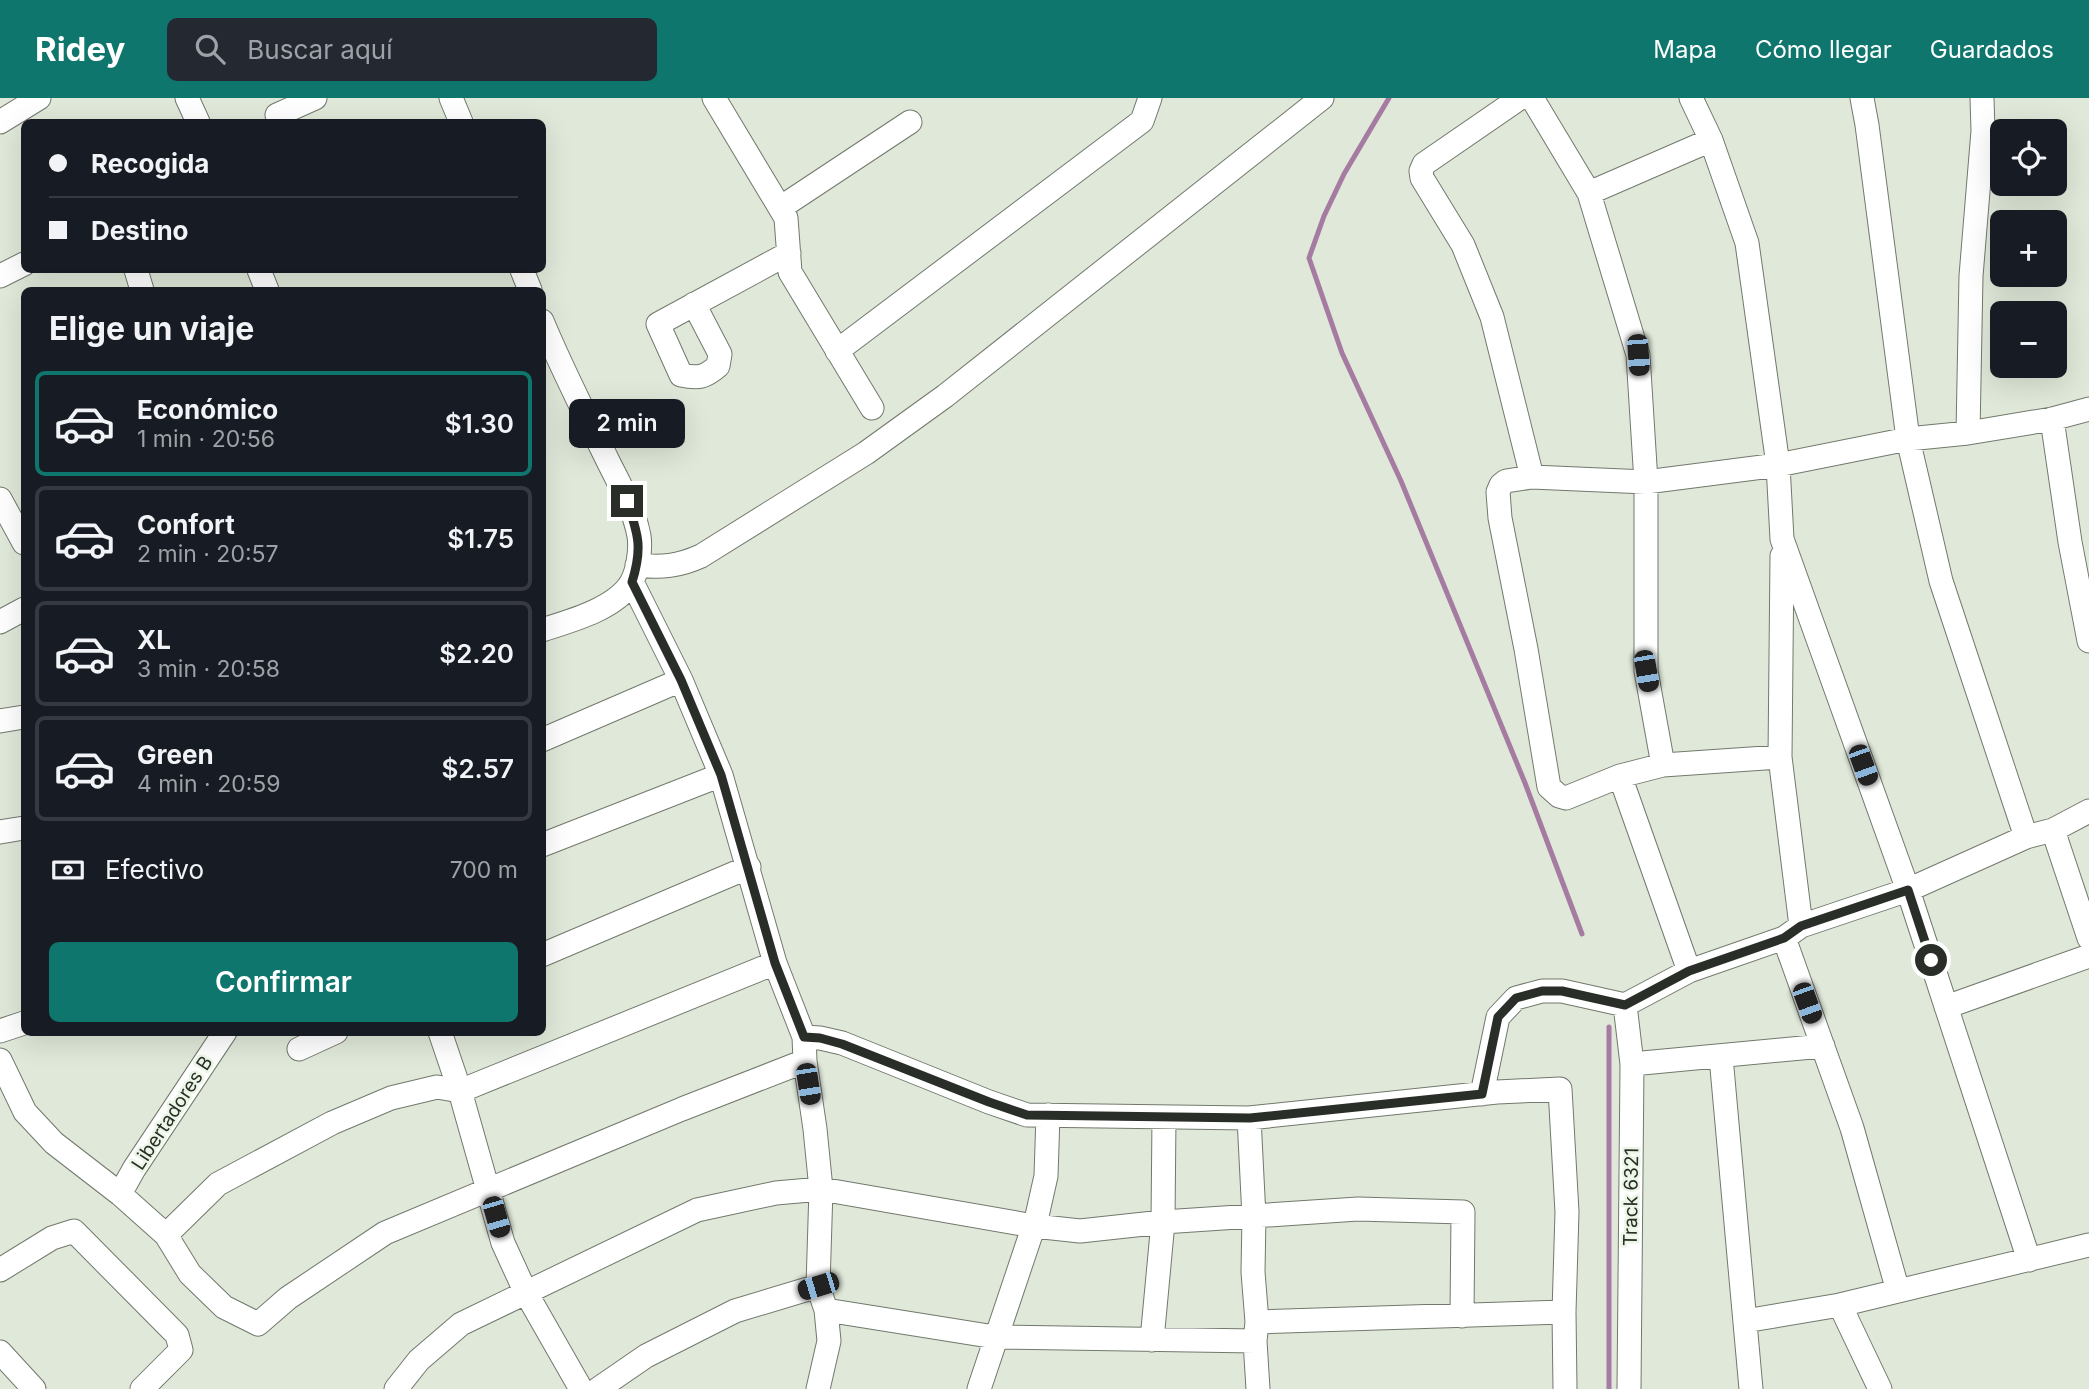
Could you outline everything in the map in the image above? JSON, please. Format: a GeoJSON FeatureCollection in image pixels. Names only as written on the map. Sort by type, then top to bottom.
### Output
{"type":"FeatureCollection","features":[{"type":"Feature","properties":{"kind":"street"},"geometry":{"type":"LineString","coordinates":[[0,122],[39,98]]}},
{"type":"Feature","properties":{"kind":"street"},"geometry":{"type":"LineString","coordinates":[[187,98],[197,119]]}},
{"type":"Feature","properties":{"kind":"street"},"geometry":{"type":"LineString","coordinates":[[277,115],[315,98]]}},
{"type":"Feature","properties":{"kind":"street"},"geometry":{"type":"LineString","coordinates":[[452,98],[460,119]]}},
{"type":"Feature","properties":{"kind":"street"},"geometry":{"type":"LineString","coordinates":[[714,98],[786,218],[790,272],[872,408]]}},
{"type":"Feature","properties":{"kind":"street"},"geometry":{"type":"LineString","coordinates":[[837,351],[1142,121],[1150,98]]}},
{"type":"Feature","properties":{"kind":"street"},"geometry":{"type":"LineString","coordinates":[[635,573],[676,565],[701,556],[866,453],[1051,314],[1193,198],[1322,98]]}},
{"type":"Feature","properties":{"kind":"street"},"geometry":{"type":"LineString","coordinates":[[1520,98],[1424,164],[1421,171],[1422,178],[1463,245],[1492,317],[1532,477]]}},
{"type":"Feature","properties":{"kind":"street"},"geometry":{"type":"LineString","coordinates":[[1532,98],[1589,194],[1638,355],[1646,482],[1646,671],[1663,765]]}},
{"type":"Feature","properties":{"kind":"street"},"geometry":{"type":"LineString","coordinates":[[1691,98],[1711,140],[1747,243],[1778,465],[1782,539],[1780,757],[1793,932],[1823,1046],[1852,1128],[1898,1291]]}},
{"type":"Feature","properties":{"kind":"street"},"geometry":{"type":"LineString","coordinates":[[1862,98],[1908,439],[1941,581],[2026,837]]}},
{"type":"Feature","properties":{"kind":"street"},"geometry":{"type":"LineString","coordinates":[[1968,433],[1971,276],[1983,131],[1982,98]]}},
{"type":"Feature","properties":{"kind":"street"},"geometry":{"type":"LineString","coordinates":[[780,208],[910,122]]}},
{"type":"Feature","properties":{"kind":"street"},"geometry":{"type":"LineString","coordinates":[[1589,194],[1711,140]]}},
{"type":"Feature","properties":{"kind":"street"},"geometry":{"type":"LineString","coordinates":[[694,304],[789,253]]}},
{"type":"Feature","properties":{"kind":"street"},"geometry":{"type":"LineString","coordinates":[[0,276],[21,266]]}},
{"type":"Feature","properties":{"kind":"street"},"geometry":{"type":"LineString","coordinates":[[546,629],[576,619],[622,594],[635,573],[639,537],[627,501],[547,348]]}},
{"type":"Feature","properties":{"kind":"street"},"geometry":{"type":"LineString","coordinates":[[1780,757],[1663,765],[1620,776],[1566,797],[1559,796],[1549,787],[1526,649],[1500,518],[1498,492],[1501,485],[1506,481],[1532,477],[1646,482],[1778,465],[1908,439],[1968,433],[2052,419],[2089,409]]}},
{"type":"Feature","properties":{"kind":"street"},"geometry":{"type":"LineString","coordinates":[[2052,419],[2079,541],[2089,641]]}},
{"type":"Feature","properties":{"kind":"street"},"geometry":{"type":"LineString","coordinates":[[0,499],[21,538]]}},
{"type":"Feature","properties":{"kind":"street"},"geometry":{"type":"LineString","coordinates":[[1782,539],[1908,890],[2029,1260]]}},
{"type":"Feature","properties":{"kind":"street"},"geometry":{"type":"LineString","coordinates":[[635,573],[721,775],[775,963],[804,1037],[821,1189],[818,1286],[826,1310],[829,1341],[818,1389]]}},
{"type":"Feature","properties":{"kind":"street"},"geometry":{"type":"LineString","coordinates":[[0,622],[21,611]]}},
{"type":"Feature","properties":{"kind":"street"},"geometry":{"type":"LineString","coordinates":[[546,738],[681,680]]}},
{"type":"Feature","properties":{"kind":"street"},"geometry":{"type":"LineString","coordinates":[[0,720],[21,717]]}},
{"type":"Feature","properties":{"kind":"street"},"geometry":{"type":"LineString","coordinates":[[546,843],[721,775]]}},
{"type":"Feature","properties":{"kind":"street"},"geometry":{"type":"LineString","coordinates":[[1620,776],[1689,971]]}},
{"type":"Feature","properties":{"kind":"street"},"geometry":{"type":"LineString","coordinates":[[1482,1094],[1498,1017],[1516,998],[1542,991],[1562,991],[1625,1005],[1689,971],[1908,890],[2026,837],[2053,830],[2089,811]]}},
{"type":"Feature","properties":{"kind":"street"},"geometry":{"type":"LineString","coordinates":[[0,832],[21,828]]}},
{"type":"Feature","properties":{"kind":"street"},"geometry":{"type":"LineString","coordinates":[[2053,830],[2089,938]]}},
{"type":"Feature","properties":{"kind":"street"},"geometry":{"type":"LineString","coordinates":[[546,953],[749,867]]}},
{"type":"Feature","properties":{"kind":"street"},"geometry":{"type":"LineString","coordinates":[[1946,1007],[2089,956]]}},
{"type":"Feature","properties":{"kind":"street"},"geometry":{"type":"LineString","coordinates":[[166,1235],[218,1184],[332,1123],[391,1098],[438,1087],[460,1091],[775,963]]}},
{"type":"Feature","properties":{"kind":"street","name":"Track 6321"},"geometry":{"type":"LineString","coordinates":[[1625,1005],[1632,1065],[1629,1389]]}},
{"type":"Feature","properties":{"kind":"street"},"geometry":{"type":"LineString","coordinates":[[0,1031],[21,1024]]}},
{"type":"Feature","properties":{"kind":"street","name":"Libertadores B"},"geometry":{"type":"LineString","coordinates":[[120,1194],[222,1036]]}},
{"type":"Feature","properties":{"kind":"street"},"geometry":{"type":"LineString","coordinates":[[299,1049],[327,1036]]}},
{"type":"Feature","properties":{"kind":"street"},"geometry":{"type":"LineString","coordinates":[[441,1036],[460,1091],[503,1243],[525,1292],[581,1389]]}},
{"type":"Feature","properties":{"kind":"street"},"geometry":{"type":"LineString","coordinates":[[804,1037],[842,1044],[1027,1115],[1250,1118],[1482,1094],[1560,1089],[1567,1212],[1564,1389]]}},
{"type":"Feature","properties":{"kind":"street"},"geometry":{"type":"LineString","coordinates":[[1632,1065],[1823,1046]]}},
{"type":"Feature","properties":{"kind":"street"},"geometry":{"type":"LineString","coordinates":[[1721,1057],[1751,1389]]}},
{"type":"Feature","properties":{"kind":"street"},"geometry":{"type":"LineString","coordinates":[[0,1060],[25,1112],[54,1143],[120,1194],[166,1235],[190,1274],[224,1307],[258,1324],[288,1298],[385,1233],[682,1109],[805,1061]]}},
{"type":"Feature","properties":{"kind":"street"},"geometry":{"type":"LineString","coordinates":[[979,1389],[1034,1226],[1046,1176],[1048,1115]]}},
{"type":"Feature","properties":{"kind":"street"},"geometry":{"type":"LineString","coordinates":[[1152,1340],[1163,1222],[1164,1117]]}},
{"type":"Feature","properties":{"kind":"street"},"geometry":{"type":"LineString","coordinates":[[1250,1118],[1258,1389]]}},
{"type":"Feature","properties":{"kind":"street"},"geometry":{"type":"LineString","coordinates":[[396,1389],[419,1360],[461,1324],[697,1210],[776,1193],[821,1189],[1034,1226],[1080,1231],[1163,1222],[1358,1209],[1463,1212],[1462,1316]]}},
{"type":"Feature","properties":{"kind":"street"},"geometry":{"type":"LineString","coordinates":[[0,1270],[52,1238],[74,1231],[177,1335],[181,1350],[142,1389]]}},
{"type":"Feature","properties":{"kind":"street"},"geometry":{"type":"LineString","coordinates":[[1745,1321],[1840,1306],[2089,1245]]}},
{"type":"Feature","properties":{"kind":"street"},"geometry":{"type":"LineString","coordinates":[[598,1389],[646,1356],[735,1311],[818,1286]]}},
{"type":"Feature","properties":{"kind":"street"},"geometry":{"type":"LineString","coordinates":[[1840,1306],[1880,1389]]}},
{"type":"Feature","properties":{"kind":"street"},"geometry":{"type":"LineString","coordinates":[[826,1310],[995,1337],[1152,1340],[1462,1316],[1564,1312]]}},
{"type":"Feature","properties":{"kind":"street"},"geometry":{"type":"LineString","coordinates":[[0,1352],[34,1389]]}},
{"type":"Feature","properties":{"kind":"waterway"},"geometry":{"type":"LineString","coordinates":[[1389,98],[1344,174],[1324,216],[1309,258],[1342,353],[1401,481],[1525,783],[1582,934]]}},
{"type":"Feature","properties":{"kind":"waterway"},"geometry":{"type":"LineString","coordinates":[[1609,1027],[1609,1389]]}},
{"type":"Feature","properties":{"kind":"route"},"geometry":{"type":"LineString","coordinates":[[627,501],[639,537],[637,565],[632,582],[681,680],[721,775],[775,963],[804,1037],[842,1044],[1027,1115],[1250,1118],[1482,1094],[1498,1017],[1516,998],[1542,991],[1562,991],[1625,1005],[1689,971],[1784,938],[1801,926],[1908,890],[1931,960]]}}]}
